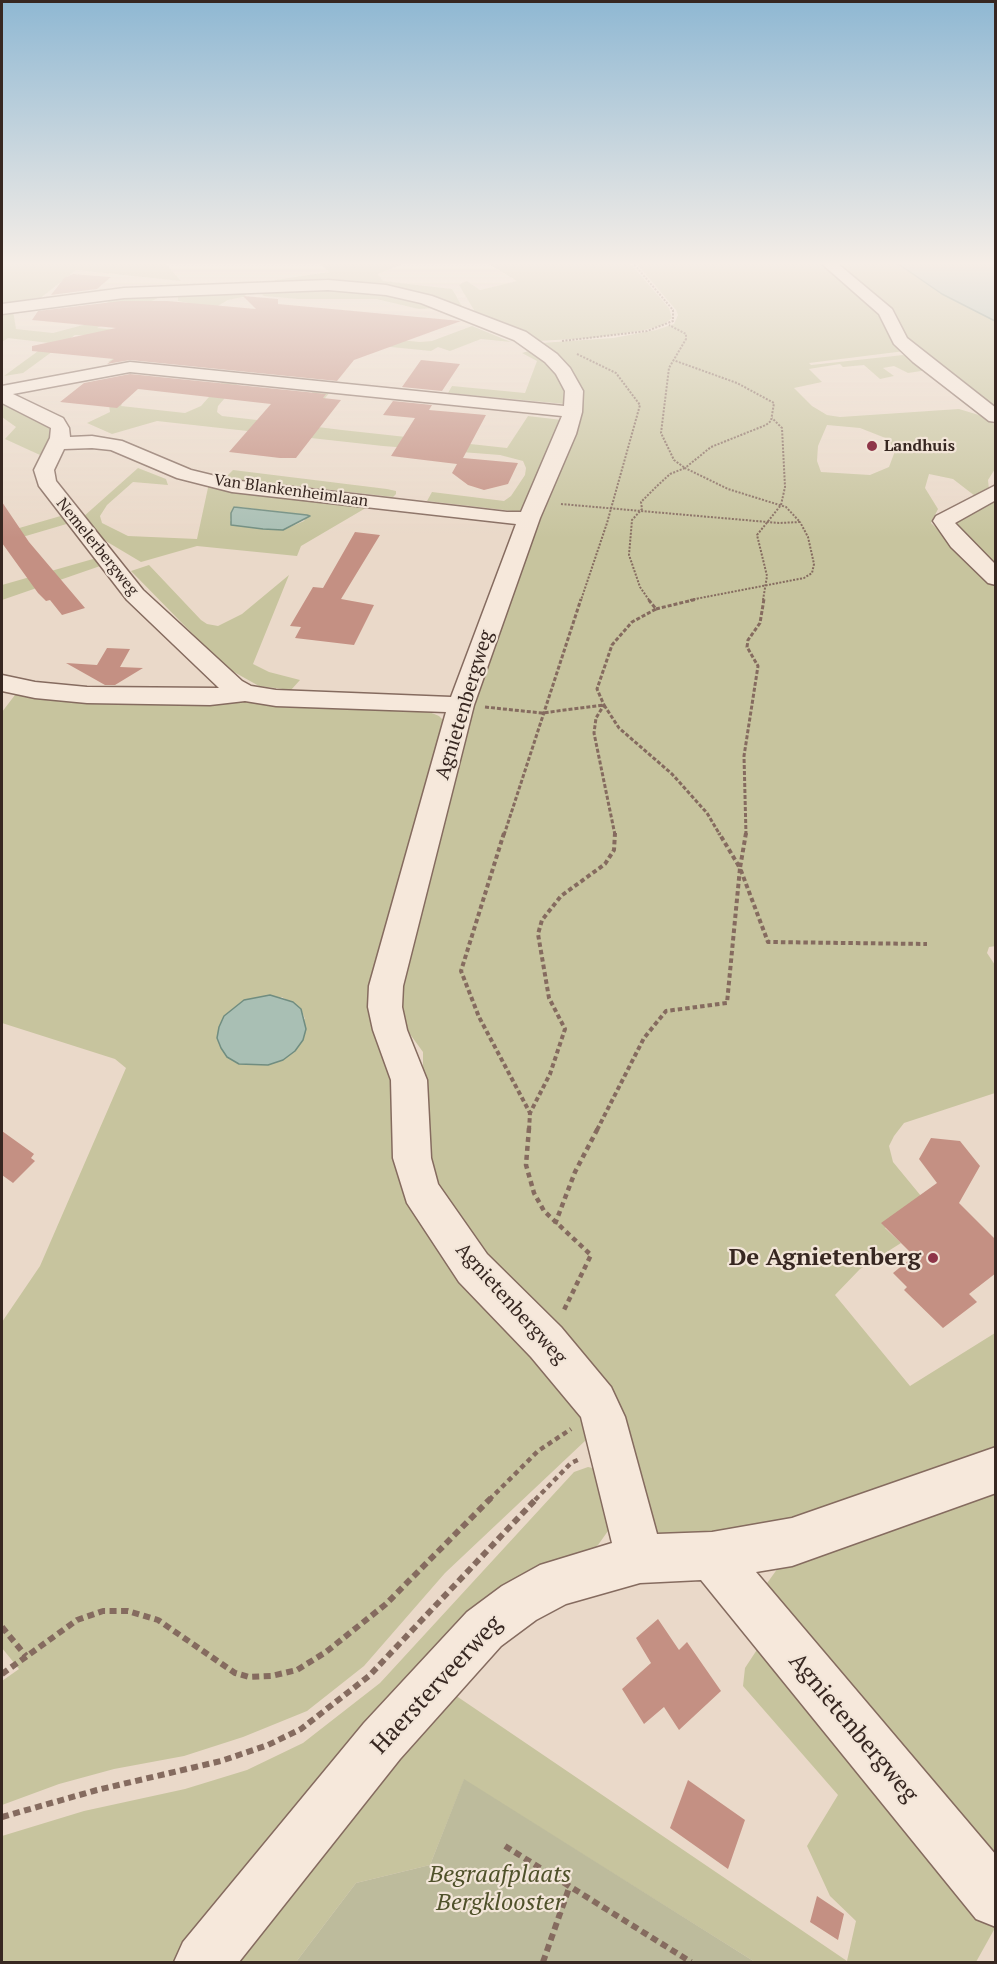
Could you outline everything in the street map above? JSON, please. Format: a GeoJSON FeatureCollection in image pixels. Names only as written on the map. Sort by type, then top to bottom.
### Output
{"type":"FeatureCollection","features":[{"type":"Feature","properties":{"kind":"street","name":"Agnietenbergweg"},"geometry":{"type":"LineString","coordinates":[[549,355],[564,372],[574,391],[573,412],[555,463],[532,510],[461,705],[386,986],[385,1007],[390,1030],[402,1056],[409,1080],[412,1158],[421,1191],[474,1268],[546,1341],[584,1385],[606,1431],[640,1559]]}},
{"type":"Feature","properties":{"kind":"street"},"geometry":{"type":"LineString","coordinates":[[915,355],[996,417]]}},
{"type":"Feature","properties":{"kind":"street"},"geometry":{"type":"LineString","coordinates":[[2,391],[130,367],[573,412]]}},
{"type":"Feature","properties":{"kind":"street"},"geometry":{"type":"LineString","coordinates":[[2,396],[52,418],[60,428],[59,443]]}},
{"type":"Feature","properties":{"kind":"street","name":"Van Blankenheimlaan"},"geometry":{"type":"LineString","coordinates":[[59,443],[92,442],[115,445],[184,474],[232,486],[495,516],[532,510]]}},
{"type":"Feature","properties":{"kind":"street","name":"Nemelerbergweg"},"geometry":{"type":"LineString","coordinates":[[59,443],[44,470],[46,482],[135,595],[222,680],[245,693]]}},
{"type":"Feature","properties":{"kind":"street"},"geometry":{"type":"LineString","coordinates":[[996,491],[944,521],[946,527],[959,542],[996,578]]}},
{"type":"Feature","properties":{"kind":"street","name":"Nemelerbergweg"},"geometry":{"type":"LineString","coordinates":[[2,683],[35,690],[87,695],[210,697],[245,693],[276,698],[461,705]]}},
{"type":"Feature","properties":{"kind":"street","name":"Haersterveerweg"},"geometry":{"type":"LineString","coordinates":[[203,1962],[382,1741],[484,1629],[512,1608],[557,1582],[640,1559],[712,1556],[792,1542],[996,1470]]}},
{"type":"Feature","properties":{"kind":"street","name":"Agnietenbergweg"},"geometry":{"type":"LineString","coordinates":[[712,1556],[996,1899]]}},
{"type":"Feature","properties":{"kind":"path"},"geometry":{"type":"LineString","coordinates":[[530,1113],[479,1017],[461,971],[542,713],[612,507],[640,405],[616,373],[594,360],[577,355]]}},
{"type":"Feature","properties":{"kind":"path"},"geometry":{"type":"LineString","coordinates":[[677,355],[669,368],[661,434],[674,460],[728,489],[791,510],[800,522],[814,556],[812,573],[798,582],[686,600],[656,609],[632,622],[612,645],[597,689],[619,728],[672,774],[708,813],[740,868],[768,942],[927,944]]}},
{"type":"Feature","properties":{"kind":"path"},"geometry":{"type":"LineString","coordinates":[[642,509],[641,502],[670,474],[686,468],[711,447],[751,433],[766,425],[772,418],[774,403],[771,399],[737,383],[673,360]]}},
{"type":"Feature","properties":{"kind":"path"},"geometry":{"type":"LineString","coordinates":[[555,1224],[575,1172],[644,1038],[666,1011],[727,1003],[740,868],[746,840],[744,756],[758,666],[747,647],[747,640],[760,623],[764,586],[765,562],[757,535],[770,522],[781,505],[785,487],[783,428],[772,418]]}},
{"type":"Feature","properties":{"kind":"path"},"geometry":{"type":"LineString","coordinates":[[532,510],[612,507],[770,522],[800,522]]}},
{"type":"Feature","properties":{"kind":"path"},"geometry":{"type":"LineString","coordinates":[[642,509],[632,520],[629,555],[640,588],[656,609]]}},
{"type":"Feature","properties":{"kind":"path"},"geometry":{"type":"LineString","coordinates":[[461,705],[542,713],[604,705]]}},
{"type":"Feature","properties":{"kind":"path"},"geometry":{"type":"LineString","coordinates":[[546,1341],[591,1255],[555,1224],[534,1193],[526,1165],[530,1113],[550,1074],[565,1029],[549,998],[538,934],[542,920],[561,896],[604,864],[614,850],[616,840],[594,733],[596,718],[604,705]]}},
{"type":"Feature","properties":{"kind":"path"},"geometry":{"type":"LineString","coordinates":[[2,1674],[77,1620],[104,1611],[128,1611],[158,1620],[235,1673],[249,1677],[271,1676],[297,1670],[326,1652],[386,1604],[538,1451],[555,1437],[606,1431]]}},
{"type":"Feature","properties":{"kind":"path"},"geometry":{"type":"LineString","coordinates":[[2,1818],[97,1790],[221,1761],[268,1745],[301,1729],[369,1676],[436,1601],[571,1463],[606,1431]]}},
{"type":"Feature","properties":{"kind":"path"},"geometry":{"type":"LineString","coordinates":[[2,1627],[26,1656]]}},
{"type":"Feature","properties":{"kind":"path"},"geometry":{"type":"LineString","coordinates":[[505,1846],[691,1962]]}},
{"type":"Feature","properties":{"kind":"path"},"geometry":{"type":"LineString","coordinates":[[543,1962],[569,1888]]}},
{"type":"Feature","properties":{"kind":"shaded area"},"geometry":{"type":"Polygon","coordinates":[[[33,355],[48,355],[23,373],[4,376],[33,355]]]}},
{"type":"Feature","properties":{"kind":"shaded area"},"geometry":{"type":"Polygon","coordinates":[[[119,355],[135,355],[128,360],[108,362],[119,355]]]}},
{"type":"Feature","properties":{"kind":"shaded area"},"geometry":{"type":"Polygon","coordinates":[[[525,355],[539,355],[548,361],[566,391],[565,404],[448,393],[452,386],[525,393],[537,361],[525,355]]]}},
{"type":"Feature","properties":{"kind":"shaded area"},"geometry":{"type":"Polygon","coordinates":[[[556,355],[876,355],[809,363],[811,365],[910,356],[928,370],[908,373],[894,366],[883,368],[894,376],[880,379],[864,365],[843,367],[840,364],[809,369],[822,382],[794,388],[812,406],[827,415],[840,417],[959,409],[992,419],[995,429],[995,469],[988,480],[989,489],[975,496],[953,479],[929,474],[925,488],[938,509],[931,523],[995,585],[996,946],[989,947],[987,953],[995,965],[995,1093],[904,1123],[889,1146],[893,1162],[921,1196],[885,1228],[901,1243],[860,1269],[835,1295],[910,1386],[995,1333],[995,1458],[841,1510],[663,1542],[646,1527],[515,1299],[432,1181],[423,1145],[423,1052],[407,1030],[400,1003],[400,978],[438,820],[510,587],[580,415],[560,358],[556,355]],[[827,425],[818,446],[817,461],[821,472],[870,475],[889,467],[895,451],[888,439],[860,428],[827,425]]]}},
{"type":"Feature","properties":{"kind":"shaded area"},"geometry":{"type":"Polygon","coordinates":[[[924,355],[995,355],[995,409],[936,367],[924,355]]]}},
{"type":"Feature","properties":{"kind":"shaded area"},"geometry":{"type":"Polygon","coordinates":[[[223,381],[238,383],[218,406],[217,412],[222,416],[266,421],[300,410],[314,390],[330,392],[308,419],[310,426],[342,430],[507,448],[528,416],[562,420],[521,512],[427,501],[432,492],[504,501],[511,496],[525,475],[526,468],[523,461],[500,455],[383,446],[157,421],[112,434],[87,423],[110,412],[107,391],[123,401],[121,406],[185,413],[201,406],[223,381]]]}},
{"type":"Feature","properties":{"kind":"shaded area"},"geometry":{"type":"Polygon","coordinates":[[[2,401],[43,420],[50,426],[49,441],[40,455],[5,439],[16,427],[2,417],[2,401]]]}},
{"type":"Feature","properties":{"kind":"shaded area"},"geometry":{"type":"Polygon","coordinates":[[[138,468],[166,479],[168,485],[133,482],[107,505],[100,516],[102,523],[128,536],[197,539],[209,483],[376,502],[301,546],[297,556],[197,546],[141,562],[104,540],[83,517],[138,468]],[[234,507],[230,521],[263,529],[283,530],[304,521],[307,515],[234,507]]]}},
{"type":"Feature","properties":{"kind":"shaded area"},"geometry":{"type":"Polygon","coordinates":[[[233,470],[387,489],[396,491],[396,494],[393,497],[225,478],[233,470]]]}},
{"type":"Feature","properties":{"kind":"shaded area"},"geometry":{"type":"Polygon","coordinates":[[[995,495],[995,571],[956,528],[955,521],[995,495]]]}},
{"type":"Feature","properties":{"kind":"shaded area"},"geometry":{"type":"Polygon","coordinates":[[[234,507],[310,516],[283,530],[263,529],[231,525],[231,513],[234,507]]]}},
{"type":"Feature","properties":{"kind":"shaded area"},"geometry":{"type":"Polygon","coordinates":[[[64,515],[70,523],[2,543],[2,533],[64,515]]]}},
{"type":"Feature","properties":{"kind":"shaded area"},"geometry":{"type":"Polygon","coordinates":[[[100,557],[106,564],[2,600],[2,585],[100,557]]]}},
{"type":"Feature","properties":{"kind":"shaded area"},"geometry":{"type":"Polygon","coordinates":[[[149,565],[201,620],[218,626],[242,614],[289,575],[253,664],[269,672],[300,680],[291,690],[259,686],[225,667],[131,571],[149,565]]]}},
{"type":"Feature","properties":{"kind":"shaded area"},"geometry":{"type":"Polygon","coordinates":[[[18,691],[427,711],[444,721],[399,895],[394,1072],[402,1139],[590,1430],[586,1440],[445,1573],[364,1666],[307,1711],[243,1737],[184,1756],[114,1769],[59,1784],[2,1805],[2,1681],[19,1669],[2,1648],[2,1322],[40,1266],[126,1068],[115,1059],[2,1023],[2,712],[18,691]],[[282,997],[219,1027],[217,1038],[221,1048],[305,1019],[301,1009],[282,997]]]}},
{"type":"Feature","properties":{"kind":"shaded area"},"geometry":{"type":"Polygon","coordinates":[[[270,995],[293,1002],[301,1009],[306,1029],[303,1040],[295,1051],[283,1060],[268,1065],[239,1064],[227,1057],[221,1048],[217,1038],[219,1027],[224,1016],[244,1000],[270,995]]]}},
{"type":"Feature","properties":{"kind":"shaded area"},"geometry":{"type":"Polygon","coordinates":[[[588,1467],[602,1470],[614,1510],[608,1531],[598,1545],[340,1769],[180,1962],[2,1962],[2,1836],[84,1811],[185,1789],[247,1770],[303,1743],[380,1683],[574,1472],[588,1467]]]}},
{"type":"Feature","properties":{"kind":"shaded area"},"geometry":{"type":"Polygon","coordinates":[[[995,1485],[995,1878],[765,1586],[783,1561],[995,1485]]]}},
{"type":"Feature","properties":{"kind":"shaded area"},"geometry":{"type":"Polygon","coordinates":[[[762,1642],[995,1921],[995,1928],[976,1962],[755,1962],[464,1780],[430,1865],[356,1883],[296,1962],[227,1962],[449,1691],[847,1961],[856,1921],[830,1896],[807,1846],[838,1795],[743,1686],[745,1668],[762,1642]]]}},
{"type":"Feature","properties":{"kind":"green space","name":"Begraafplaats Bergklooster"},"geometry":{"type":"Polygon","coordinates":[[[464,1779],[755,1962],[296,1962],[356,1883],[430,1865],[464,1779]]]}},
{"type":"Feature","properties":{"kind":"building"},"geometry":{"type":"Polygon","coordinates":[[[69,355],[369,355],[354,360],[337,381],[130,360],[107,364],[114,359],[69,355]]]}},
{"type":"Feature","properties":{"kind":"building"},"geometry":{"type":"Polygon","coordinates":[[[421,360],[460,364],[442,391],[402,387],[421,360]]]}},
{"type":"Feature","properties":{"kind":"building"},"geometry":{"type":"Polygon","coordinates":[[[130,374],[326,394],[323,398],[341,400],[296,458],[229,452],[271,404],[138,389],[117,408],[60,402],[84,383],[130,374]]]}},
{"type":"Feature","properties":{"kind":"building"},"geometry":{"type":"Polygon","coordinates":[[[393,401],[432,405],[429,410],[486,415],[463,458],[518,463],[508,484],[484,490],[468,485],[452,473],[457,464],[391,456],[415,418],[383,415],[393,401]]]}},
{"type":"Feature","properties":{"kind":"building"},"geometry":{"type":"Polygon","coordinates":[[[2,502],[29,542],[85,608],[62,615],[50,600],[46,601],[38,593],[2,543],[2,502]]]}},
{"type":"Feature","properties":{"kind":"building"},"geometry":{"type":"Polygon","coordinates":[[[355,532],[380,535],[341,599],[374,605],[354,645],[295,638],[301,627],[290,626],[313,587],[323,588],[355,532]]]}},
{"type":"Feature","properties":{"kind":"building"},"geometry":{"type":"Polygon","coordinates":[[[107,648],[130,649],[120,667],[143,668],[115,685],[105,685],[66,663],[97,665],[107,648]]]}},
{"type":"Feature","properties":{"kind":"building"},"geometry":{"type":"Polygon","coordinates":[[[2,1131],[34,1154],[31,1158],[35,1161],[13,1183],[2,1175],[2,1131]]]}},
{"type":"Feature","properties":{"kind":"building"},"geometry":{"type":"Polygon","coordinates":[[[931,1138],[960,1141],[980,1166],[959,1203],[996,1240],[996,1273],[969,1294],[977,1302],[943,1328],[904,1290],[907,1287],[893,1273],[914,1256],[881,1223],[937,1183],[919,1159],[931,1138]]]}},
{"type":"Feature","properties":{"kind":"building"},"geometry":{"type":"Polygon","coordinates":[[[658,1619],[679,1650],[687,1642],[721,1691],[679,1730],[664,1707],[644,1724],[622,1689],[651,1663],[636,1638],[658,1619]]]}},
{"type":"Feature","properties":{"kind":"building"},"geometry":{"type":"Polygon","coordinates":[[[688,1780],[745,1820],[728,1869],[670,1828],[688,1780]]]}},
{"type":"Feature","properties":{"kind":"building"},"geometry":{"type":"Polygon","coordinates":[[[817,1896],[844,1914],[838,1940],[810,1922],[817,1896]]]}},
{"type":"Feature","properties":{"kind":"place","name":"Landhuis"},"geometry":{"type":"Point","coordinates":[872,446]}},
{"type":"Feature","properties":{"kind":"place","name":"De Agnietenberg"},"geometry":{"type":"Point","coordinates":[933,1258]}}]}
